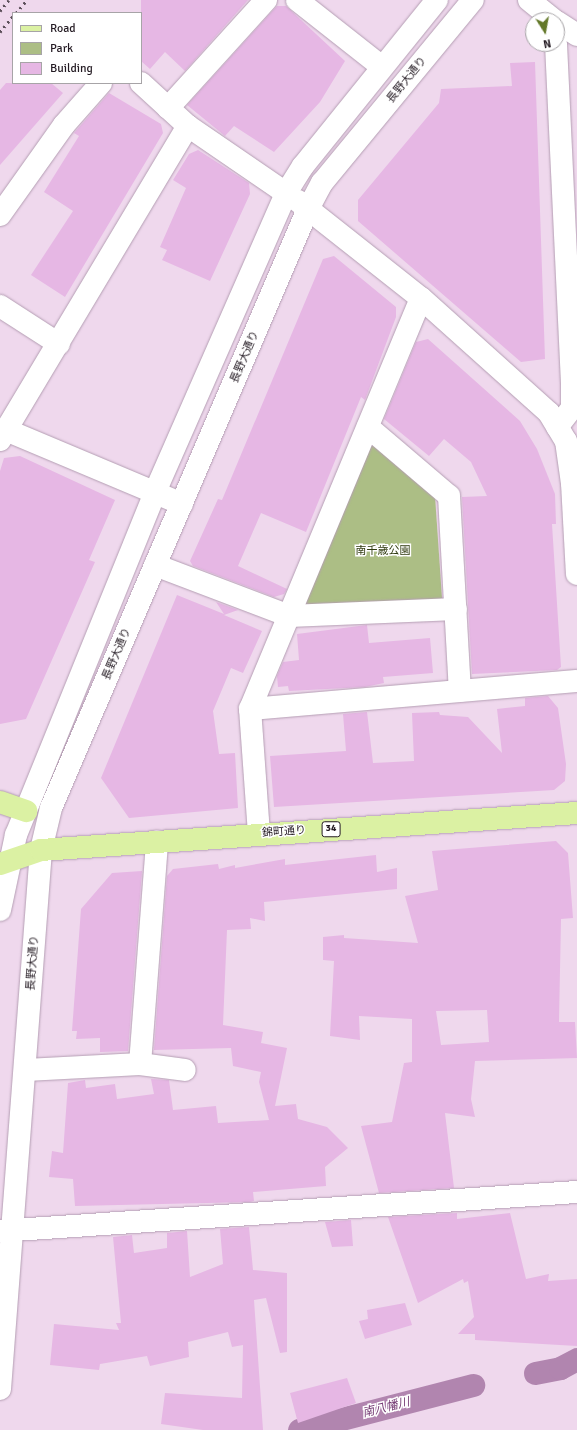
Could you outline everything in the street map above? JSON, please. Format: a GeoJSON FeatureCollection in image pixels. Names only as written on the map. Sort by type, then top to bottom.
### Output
{"type":"FeatureCollection","features":[{"type":"Feature","properties":{"kind":"main road"},"geometry":{"type":"LineString","coordinates":[[0,802],[26,811]]}},
{"type":"Feature","properties":{"kind":"main road","name":"錦町通り"},"geometry":{"type":"LineString","coordinates":[[42,850],[577,813]]}},
{"type":"Feature","properties":{"kind":"main road","name":"34"},"geometry":{"type":"LineString","coordinates":[[3,861],[42,850]]}},
{"type":"Feature","properties":{"kind":"street"},"geometry":{"type":"LineString","coordinates":[[168,108],[266,0]]}},
{"type":"Feature","properties":{"kind":"street"},"geometry":{"type":"LineString","coordinates":[[297,0],[382,67]]}},
{"type":"Feature","properties":{"kind":"street"},"geometry":{"type":"LineString","coordinates":[[0,910],[3,861],[8,832],[26,811],[155,492],[286,193],[303,166],[437,0]]}},
{"type":"Feature","properties":{"kind":"street","name":"長野大通り"},"geometry":{"type":"LineString","coordinates":[[0,1389],[6,1230],[26,1070],[42,850],[51,808],[308,209],[322,183],[472,0]]}},
{"type":"Feature","properties":{"kind":"street"},"geometry":{"type":"LineString","coordinates":[[529,0],[544,12]]}},
{"type":"Feature","properties":{"kind":"street"},"geometry":{"type":"LineString","coordinates":[[565,27],[577,35]]}},
{"type":"Feature","properties":{"kind":"street"},"geometry":{"type":"LineString","coordinates":[[556,52],[572,383],[572,408],[557,427]]}},
{"type":"Feature","properties":{"kind":"street"},"geometry":{"type":"LineString","coordinates":[[142,83],[188,126],[308,209],[421,298],[549,413],[566,441],[572,483],[577,574]]}},
{"type":"Feature","properties":{"kind":"street"},"geometry":{"type":"LineString","coordinates":[[0,214],[64,124],[100,84]]}},
{"type":"Feature","properties":{"kind":"street"},"geometry":{"type":"LineString","coordinates":[[182,504],[155,492],[3,435],[60,344],[188,126]]}},
{"type":"Feature","properties":{"kind":"street"},"geometry":{"type":"LineString","coordinates":[[259,834],[250,710],[421,298]]}},
{"type":"Feature","properties":{"kind":"street"},"geometry":{"type":"LineString","coordinates":[[0,306],[60,344]]}},
{"type":"Feature","properties":{"kind":"street"},"geometry":{"type":"LineString","coordinates":[[368,427],[449,496],[460,691]]}},
{"type":"Feature","properties":{"kind":"street"},"geometry":{"type":"LineString","coordinates":[[155,565],[289,616],[456,609]]}},
{"type":"Feature","properties":{"kind":"street"},"geometry":{"type":"LineString","coordinates":[[250,710],[577,681]]}},
{"type":"Feature","properties":{"kind":"street"},"geometry":{"type":"LineString","coordinates":[[8,832],[42,850]]}},
{"type":"Feature","properties":{"kind":"street"},"geometry":{"type":"LineString","coordinates":[[140,1064],[157,842]]}},
{"type":"Feature","properties":{"kind":"street"},"geometry":{"type":"LineString","coordinates":[[26,1070],[140,1064],[185,1070]]}},
{"type":"Feature","properties":{"kind":"street"},"geometry":{"type":"LineString","coordinates":[[6,1230],[577,1192]]}},
{"type":"Feature","properties":{"kind":"green space","name":"南千歳公園"},"geometry":{"type":"Polygon","coordinates":[[[374,442],[435,496],[442,598],[430,604],[307,610],[300,602],[368,444],[374,442]]]}},
{"type":"Feature","properties":{"kind":"building"},"geometry":{"type":"Polygon","coordinates":[[[141,0],[248,0],[185,71],[165,52],[150,69],[142,62],[141,0]]]}},
{"type":"Feature","properties":{"kind":"building"},"geometry":{"type":"Polygon","coordinates":[[[277,6],[286,6],[345,61],[320,102],[274,152],[234,126],[225,136],[187,105],[277,6]]]}},
{"type":"Feature","properties":{"kind":"building"},"geometry":{"type":"Polygon","coordinates":[[[535,62],[545,359],[521,362],[358,221],[358,200],[439,103],[441,89],[512,86],[510,63],[535,62]]]}},
{"type":"Feature","properties":{"kind":"building"},"geometry":{"type":"Polygon","coordinates":[[[6,83],[52,84],[63,93],[0,165],[0,90],[6,83]]]}},
{"type":"Feature","properties":{"kind":"building"},"geometry":{"type":"Polygon","coordinates":[[[109,93],[161,124],[163,133],[65,297],[31,275],[73,211],[44,192],[79,136],[74,133],[109,93]]]}},
{"type":"Feature","properties":{"kind":"building"},"geometry":{"type":"Polygon","coordinates":[[[198,150],[249,183],[250,194],[210,281],[162,260],[167,250],[160,247],[186,188],[173,180],[189,154],[198,150]]]}},
{"type":"Feature","properties":{"kind":"building"},"geometry":{"type":"Polygon","coordinates":[[[334,256],[396,307],[396,317],[365,400],[361,397],[306,532],[261,513],[238,566],[287,589],[284,594],[274,597],[193,566],[190,561],[218,499],[222,500],[323,259],[334,256]]]}},
{"type":"Feature","properties":{"kind":"building"},"geometry":{"type":"Polygon","coordinates":[[[428,339],[520,421],[537,449],[555,494],[556,524],[552,524],[561,667],[557,670],[472,674],[462,497],[487,496],[471,462],[444,439],[429,456],[384,419],[416,342],[428,339]]]}},
{"type":"Feature","properties":{"kind":"building"},"geometry":{"type":"Polygon","coordinates":[[[20,456],[115,500],[89,560],[95,562],[26,719],[0,724],[0,471],[4,458],[20,456]]]}},
{"type":"Feature","properties":{"kind":"building"},"geometry":{"type":"Polygon","coordinates":[[[177,595],[224,614],[216,602],[238,610],[224,615],[262,631],[243,673],[231,668],[213,711],[219,754],[235,753],[238,808],[129,818],[101,778],[177,595]]]}},
{"type":"Feature","properties":{"kind":"building"},"geometry":{"type":"Polygon","coordinates":[[[367,625],[369,643],[430,638],[433,673],[383,677],[384,683],[365,687],[289,691],[288,686],[278,687],[277,676],[283,662],[299,660],[297,634],[367,625]]]}},
{"type":"Feature","properties":{"kind":"building"},"geometry":{"type":"Polygon","coordinates":[[[548,696],[558,708],[566,764],[565,781],[554,790],[274,807],[270,756],[346,751],[343,714],[367,712],[373,763],[414,761],[412,713],[439,712],[440,715],[468,717],[502,753],[497,709],[525,706],[525,698],[548,696]]]}},
{"type":"Feature","properties":{"kind":"building"},"geometry":{"type":"Polygon","coordinates":[[[556,841],[568,853],[573,918],[561,919],[559,1022],[575,1022],[577,1058],[475,1061],[471,1099],[475,1117],[445,1113],[454,1188],[379,1193],[361,1126],[392,1122],[404,1063],[412,1062],[412,1019],[359,1016],[360,1040],[330,1036],[334,961],[323,960],[323,937],[344,935],[344,938],[418,943],[405,896],[438,890],[432,851],[556,841]],[[487,1010],[436,1011],[441,1045],[489,1042],[487,1010]]]}},
{"type":"Feature","properties":{"kind":"building"},"geometry":{"type":"Polygon","coordinates":[[[376,855],[377,872],[397,868],[397,889],[264,902],[265,921],[250,918],[251,929],[227,930],[223,1025],[263,1032],[261,1043],[287,1048],[275,1106],[296,1104],[298,1119],[327,1127],[348,1148],[325,1167],[326,1186],[253,1192],[254,1201],[250,1202],[75,1206],[73,1179],[49,1177],[52,1151],[63,1153],[68,1083],[85,1080],[86,1088],[115,1084],[117,1099],[154,1094],[151,1079],[169,1080],[173,1110],[216,1106],[218,1123],[269,1120],[259,1082],[261,1072],[233,1066],[231,1048],[154,1050],[167,876],[173,869],[218,864],[219,869],[235,865],[235,868],[285,859],[285,865],[376,855]]]}},
{"type":"Feature","properties":{"kind":"building"},"geometry":{"type":"Polygon","coordinates":[[[142,871],[128,1051],[100,1052],[100,1038],[76,1039],[77,1031],[72,1031],[81,909],[112,873],[142,871]]]}},
{"type":"Feature","properties":{"kind":"building"},"geometry":{"type":"Polygon","coordinates":[[[457,1213],[457,1219],[510,1213],[526,1279],[549,1274],[548,1281],[577,1279],[577,1346],[475,1340],[475,1334],[458,1334],[474,1317],[468,1281],[464,1283],[463,1279],[418,1303],[388,1217],[457,1213]]]}},
{"type":"Feature","properties":{"kind":"building"},"geometry":{"type":"Polygon","coordinates":[[[351,1220],[353,1246],[332,1247],[325,1222],[351,1220]]]}},
{"type":"Feature","properties":{"kind":"building"},"geometry":{"type":"Polygon","coordinates":[[[249,1227],[253,1270],[287,1273],[287,1352],[280,1353],[266,1298],[254,1300],[263,1430],[203,1430],[161,1424],[165,1393],[242,1398],[243,1345],[232,1347],[228,1332],[188,1342],[189,1357],[150,1366],[147,1356],[100,1364],[99,1370],[50,1365],[54,1324],[119,1330],[116,1323],[121,1323],[113,1237],[132,1235],[134,1253],[167,1248],[167,1233],[187,1231],[190,1277],[223,1264],[220,1229],[249,1227]]]}},
{"type":"Feature","properties":{"kind":"building"},"geometry":{"type":"Polygon","coordinates":[[[405,1303],[412,1325],[365,1339],[359,1321],[368,1319],[367,1310],[405,1303]]]}},
{"type":"Feature","properties":{"kind":"building"},"geometry":{"type":"Polygon","coordinates":[[[347,1378],[356,1403],[298,1423],[290,1393],[347,1378]]]}},
{"type":"Feature","properties":{"kind":"waterway"},"geometry":{"type":"LineString","coordinates":[[535,1373],[560,1368],[577,1359]]}},
{"type":"Feature","properties":{"kind":"waterway","name":"南八幡川"},"geometry":{"type":"LineString","coordinates":[[299,1430],[473,1385]]}},
{"type":"Feature","properties":{"kind":"railway"},"geometry":{"type":"LineString","coordinates":[[0,11],[9,0]]}},
{"type":"Feature","properties":{"kind":"railway"},"geometry":{"type":"LineString","coordinates":[[17,12],[27,0]]}},
{"type":"Feature","properties":{"kind":"railway"},"geometry":{"type":"LineString","coordinates":[[0,32],[12,17]]}}]}
